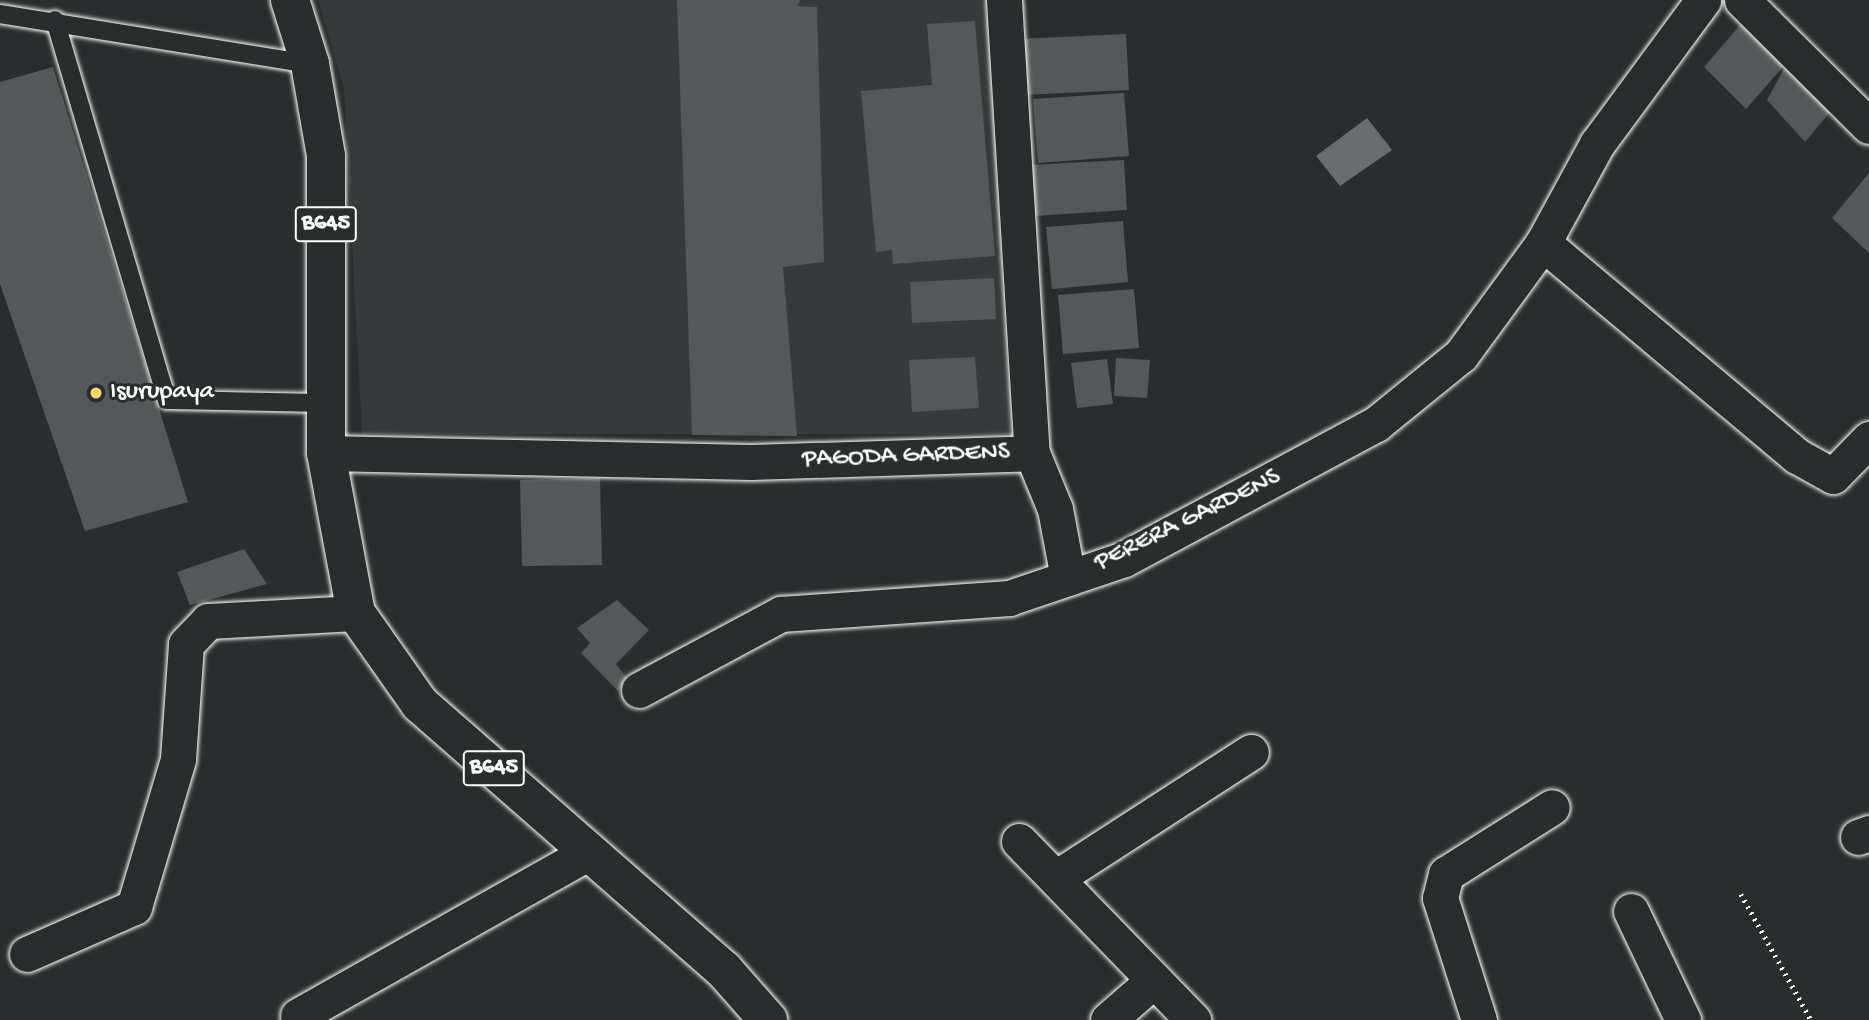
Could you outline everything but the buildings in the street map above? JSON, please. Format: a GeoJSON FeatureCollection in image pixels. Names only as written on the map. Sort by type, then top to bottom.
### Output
{"type":"FeatureCollection","features":[{"type":"Feature","properties":{"kind":"main road","name":"B645"},"geometry":{"type":"LineString","coordinates":[[290,0],[310,64],[326,156],[326,453],[356,613],[420,704],[587,853],[724,970],[768,1020]]}},
{"type":"Feature","properties":{"kind":"street","name":"PAGODA GARDENS"},"geometry":{"type":"LineString","coordinates":[[326,453],[751,462],[1032,453],[1004,0]]}},
{"type":"Feature","properties":{"kind":"street","name":"PERERA GARDENS"},"geometry":{"type":"LineString","coordinates":[[639,690],[781,614],[1009,597],[1124,559],[1376,424],[1461,355],[1543,243],[1597,144],[1703,0]]}},
{"type":"Feature","properties":{"kind":"street"},"geometry":{"type":"LineString","coordinates":[[1742,0],[1869,126]]}},
{"type":"Feature","properties":{"kind":"street"},"geometry":{"type":"LineString","coordinates":[[1543,243],[1797,456],[1833,476],[1869,439]]}},
{"type":"Feature","properties":{"kind":"street"},"geometry":{"type":"LineString","coordinates":[[1032,453],[1055,509],[1068,578]]}},
{"type":"Feature","properties":{"kind":"street"},"geometry":{"type":"LineString","coordinates":[[27,954],[134,907],[178,759],[186,644],[208,621],[356,613]]}},
{"type":"Feature","properties":{"kind":"street"},"geometry":{"type":"LineString","coordinates":[[1056,878],[1251,752]]}},
{"type":"Feature","properties":{"kind":"street"},"geometry":{"type":"LineString","coordinates":[[1479,1020],[1440,898],[1446,874],[1552,807]]}},
{"type":"Feature","properties":{"kind":"street"},"geometry":{"type":"LineString","coordinates":[[1019,841],[1194,1020]]}},
{"type":"Feature","properties":{"kind":"street"},"geometry":{"type":"LineString","coordinates":[[298,1016],[587,853]]}},
{"type":"Feature","properties":{"kind":"street"},"geometry":{"type":"LineString","coordinates":[[1631,911],[1683,1020]]}},
{"type":"Feature","properties":{"kind":"street"},"geometry":{"type":"LineString","coordinates":[[1108,1020],[1154,980]]}},
{"type":"Feature","properties":{"kind":"lane"},"geometry":{"type":"LineString","coordinates":[[0,14],[55,20],[310,64]]}},
{"type":"Feature","properties":{"kind":"lane"},"geometry":{"type":"LineString","coordinates":[[55,20],[167,400],[326,402]]}},
{"type":"Feature","properties":{"kind":"path"},"geometry":{"type":"LineString","coordinates":[[1741,894],[1811,1020]]}},
{"type":"Feature","properties":{"kind":"shaded area"},"geometry":{"type":"Polygon","coordinates":[[[318,0],[989,0],[1010,434],[362,434],[344,88],[318,0]]]}},
{"type":"Feature","properties":{"kind":"shaded area"},"geometry":{"type":"Polygon","coordinates":[[[1367,118],[1392,150],[1340,186],[1316,156],[1367,118]]]}},
{"type":"Feature","properties":{"kind":"place","name":"Isurupaya"},"geometry":{"type":"Point","coordinates":[96,393]}}]}
